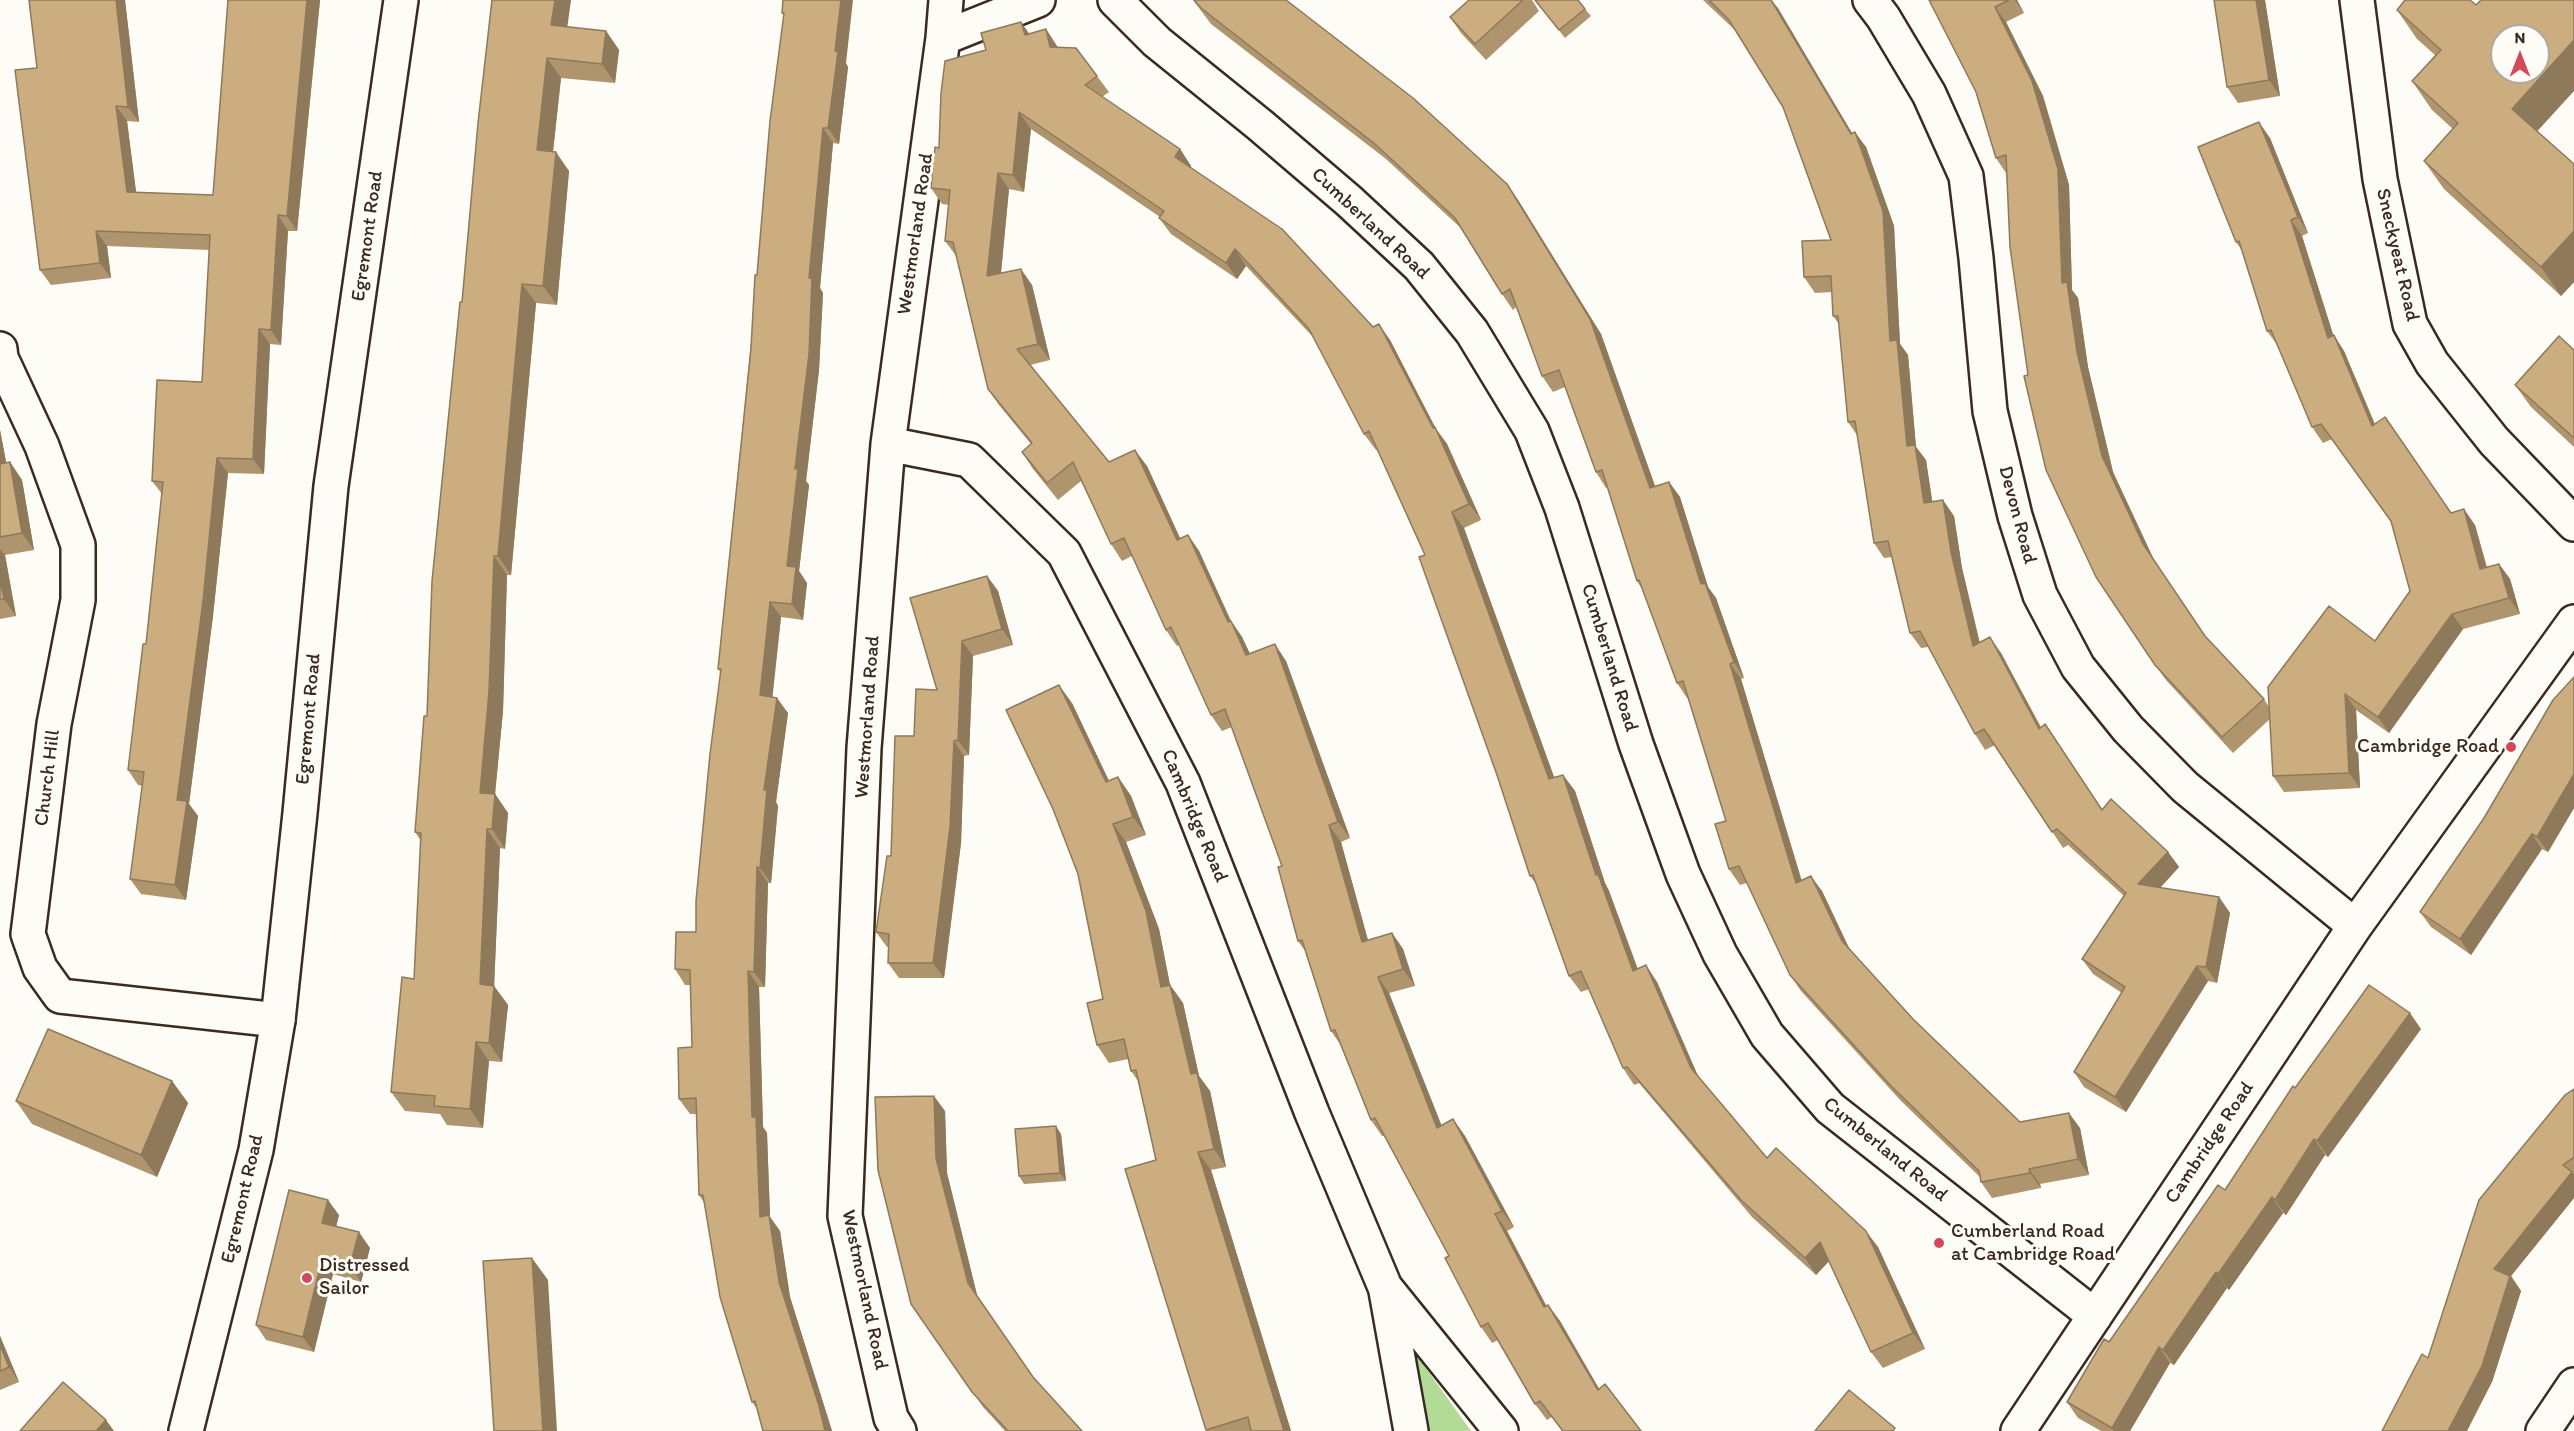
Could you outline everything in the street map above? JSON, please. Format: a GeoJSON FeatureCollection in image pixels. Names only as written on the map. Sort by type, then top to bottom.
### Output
{"type":"FeatureCollection","features":[{"type":"Feature","properties":{"kind":"street","name":"Egremont Road"},"geometry":{"type":"LineString","coordinates":[[186,1431],[256,1150],[278,1020],[331,486],[401,0]]}},
{"type":"Feature","properties":{"kind":"street","name":"Westmorland Road"},"geometry":{"type":"LineString","coordinates":[[898,1431],[891,1418],[845,1216],[864,748],[888,444],[943,38],[946,0]]}},
{"type":"Feature","properties":{"kind":"street"},"geometry":{"type":"LineString","coordinates":[[943,38],[1038,0]]}},
{"type":"Feature","properties":{"kind":"street","name":"Cumberland Road"},"geometry":{"type":"LineString","coordinates":[[1115,0],[1157,42],[1349,201],[1419,266],[1472,332],[1532,431],[1562,508],[1636,744],[1683,874],[1720,954],[1767,1035],[1830,1108],[2095,1316]]}},
{"type":"Feature","properties":{"kind":"street","name":"Devon Road"},"geometry":{"type":"LineString","coordinates":[[1870,0],[1883,17],[1929,94],[1966,176],[1977,258],[1990,411],[2015,516],[2040,595],[2078,667],[2128,729],[2185,787],[2355,926]]}},
{"type":"Feature","properties":{"kind":"street","name":"Sneckyeat Road"},"geometry":{"type":"LineString","coordinates":[[2357,0],[2380,179],[2410,324],[2432,363],[2494,441],[2574,525]]}},
{"type":"Feature","properties":{"kind":"street","name":"Church Hill"},"geometry":{"type":"LineString","coordinates":[[0,349],[1,358],[42,446],[78,545],[78,600],[54,724],[28,934],[40,968],[60,996],[278,1020]]}},
{"type":"Feature","properties":{"kind":"street","name":"Cambridge Road"},"geometry":{"type":"LineString","coordinates":[[888,444],[969,460],[1064,553],[1183,783],[1312,1113],[1386,1287],[1412,1431]]}},
{"type":"Feature","properties":{"kind":"street","name":"Cambridge Road"},"geometry":{"type":"LineString","coordinates":[[2018,1431],[2355,926],[2574,622]]}},
{"type":"Feature","properties":{"kind":"street","name":"Cambridge Road"},"geometry":{"type":"LineString","coordinates":[[1386,1287],[1501,1431]]}},
{"type":"Feature","properties":{"kind":"street"},"geometry":{"type":"LineString","coordinates":[[2543,1431],[2574,1385]]}},
{"type":"Feature","properties":{"kind":"green space"},"geometry":{"type":"Polygon","coordinates":[[[1415,1353],[1471,1431],[1430,1431],[1415,1353]]]}},
{"type":"Feature","properties":{"kind":"building"},"geometry":{"type":"Polygon","coordinates":[[[29,0],[116,0],[128,107],[116,106],[127,192],[213,195],[228,0],[307,0],[287,216],[278,215],[271,330],[259,329],[253,459],[217,458],[203,601],[177,800],[187,801],[175,885],[130,879],[144,772],[128,770],[143,644],[146,644],[163,482],[152,481],[157,380],[202,382],[210,235],[96,231],[100,263],[40,270],[15,70],[37,68],[29,0]]]}},
{"type":"Feature","properties":{"kind":"building"},"geometry":{"type":"Polygon","coordinates":[[[492,0],[555,0],[551,25],[606,31],[602,64],[547,58],[537,150],[556,152],[543,286],[522,284],[498,556],[494,556],[489,692],[480,793],[495,794],[492,829],[487,829],[480,984],[494,986],[489,1043],[476,1042],[470,1109],[434,1106],[435,1096],[391,1092],[402,977],[414,979],[421,833],[415,832],[424,716],[427,716],[432,581],[492,0]]]}},
{"type":"Feature","properties":{"kind":"building"},"geometry":{"type":"Polygon","coordinates":[[[783,0],[841,0],[835,51],[838,52],[828,128],[823,128],[809,278],[812,278],[809,354],[795,469],[798,469],[787,566],[796,567],[792,604],[770,602],[760,695],[777,698],[764,790],[767,790],[760,868],[757,867],[754,972],[748,971],[752,1117],[756,1117],[760,1217],[769,1215],[779,1282],[825,1431],[763,1431],[755,1401],[752,1402],[720,1297],[703,1195],[699,1195],[696,1098],[679,1099],[678,1048],[692,1047],[690,970],[675,969],[676,932],[696,932],[696,901],[710,754],[721,669],[718,669],[751,348],[755,275],[757,275],[770,121],[784,13],[782,13],[783,0]]]}},
{"type":"Feature","properties":{"kind":"building"},"geometry":{"type":"Polygon","coordinates":[[[1194,0],[1286,0],[1413,98],[1507,184],[1590,319],[1650,488],[1669,482],[1701,584],[1705,583],[1734,662],[1730,664],[1796,883],[1811,876],[1842,941],[1913,1019],[2020,1122],[2069,1113],[2078,1159],[2029,1169],[2030,1173],[1981,1182],[1979,1171],[1890,1085],[1790,975],[1739,866],[1729,869],[1715,824],[1726,821],[1683,681],[1677,683],[1639,580],[1637,581],[1602,470],[1596,472],[1559,370],[1542,376],[1510,289],[1502,294],[1455,218],[1375,144],[1201,8],[1194,0]]]}},
{"type":"Feature","properties":{"kind":"building"},"geometry":{"type":"Polygon","coordinates":[[[1469,0],[1523,0],[1475,44],[1450,17],[1469,0]]]}},
{"type":"Feature","properties":{"kind":"building"},"geometry":{"type":"Polygon","coordinates":[[[1535,0],[1578,0],[1585,9],[1559,30],[1535,0]]]}},
{"type":"Feature","properties":{"kind":"building"},"geometry":{"type":"Polygon","coordinates":[[[1709,0],[1771,0],[1851,134],[1855,132],[1883,211],[1890,341],[1897,340],[1907,446],[1915,445],[1924,503],[1943,500],[1951,552],[1973,646],[1990,637],[2039,729],[2045,724],[2102,810],[2111,799],[2168,852],[2138,884],[2219,897],[2206,967],[2197,966],[2115,1097],[2074,1072],[2125,987],[2082,959],[2126,893],[2057,829],[2052,832],[1984,729],[1975,734],[1920,631],[1910,633],[1888,541],[1874,543],[1855,421],[1848,422],[1838,316],[1833,316],[1831,276],[1804,277],[1802,241],[1831,240],[1783,107],[1729,20],[1709,0]]]}},
{"type":"Feature","properties":{"kind":"building"},"geometry":{"type":"Polygon","coordinates":[[[1929,0],[2009,0],[1995,7],[2032,81],[2058,169],[2062,283],[2067,282],[2077,352],[2102,456],[2143,544],[2205,636],[2264,699],[2222,737],[2155,665],[2096,577],[2046,470],[2024,376],[2028,375],[2010,247],[2006,155],[1996,158],[1976,92],[1929,0]]]}},
{"type":"Feature","properties":{"kind":"building"},"geometry":{"type":"Polygon","coordinates":[[[2214,0],[2256,0],[2269,80],[2227,87],[2214,0]]]}},
{"type":"Feature","properties":{"kind":"building"},"geometry":{"type":"Polygon","coordinates":[[[2405,0],[2470,0],[2476,5],[2481,0],[2574,0],[2574,40],[2550,67],[2550,24],[2490,24],[2490,84],[2534,84],[2512,109],[2574,164],[2574,231],[2541,267],[2424,161],[2458,123],[2412,81],[2441,50],[2397,10],[2405,0]]]}},
{"type":"Feature","properties":{"kind":"building"},"geometry":{"type":"Polygon","coordinates":[[[1021,22],[1025,35],[1046,29],[1050,47],[1076,48],[1097,76],[1085,85],[1180,149],[1175,157],[1282,229],[1373,327],[1379,324],[1433,428],[1435,427],[1469,504],[1452,512],[1549,779],[1563,775],[1596,875],[1598,874],[1633,971],[1646,965],[1691,1068],[1767,1158],[1776,1148],[1866,1231],[1913,1333],[1871,1352],[1820,1242],[1805,1258],[1741,1200],[1627,1067],[1623,1068],[1581,971],[1569,976],[1533,875],[1530,876],[1497,775],[1419,557],[1425,555],[1369,431],[1364,434],[1309,329],[1235,249],[1226,263],[1159,218],[1164,211],[1019,112],[1013,175],[998,173],[987,276],[1021,269],[1038,344],[1017,349],[1109,462],[1135,450],[1177,540],[1188,535],[1228,622],[1231,621],[1246,655],[1275,644],[1338,822],[1329,825],[1362,942],[1392,933],[1403,969],[1378,977],[1437,1128],[1453,1119],[1502,1211],[1495,1214],[1544,1307],[1548,1305],[1598,1390],[1605,1384],[1641,1431],[1563,1431],[1540,1401],[1535,1404],[1488,1323],[1481,1327],[1445,1258],[1449,1256],[1375,1118],[1371,1120],[1335,1030],[1331,1031],[1302,940],[1298,941],[1278,867],[1282,866],[1225,709],[1211,715],[1171,627],[1166,630],[1124,538],[1111,544],[1073,462],[1047,483],[1022,452],[1032,443],[988,389],[953,242],[945,241],[950,190],[931,188],[935,147],[939,148],[945,61],[986,50],[981,33],[1021,22]]]}},
{"type":"Feature","properties":{"kind":"building"},"geometry":{"type":"Polygon","coordinates":[[[2259,122],[2298,217],[2291,220],[2328,338],[2334,335],[2372,426],[2385,417],[2451,513],[2464,509],[2480,569],[2499,564],[2509,598],[2452,614],[2378,717],[2345,694],[2349,773],[2273,776],[2268,687],[2329,606],[2375,641],[2410,591],[2391,521],[2321,424],[2312,427],[2271,330],[2267,331],[2239,241],[2236,242],[2198,147],[2259,122]]]}},
{"type":"Feature","properties":{"kind":"building"},"geometry":{"type":"Polygon","coordinates":[[[2559,336],[2574,350],[2574,438],[2515,385],[2559,336]]]}},
{"type":"Feature","properties":{"kind":"building"},"geometry":{"type":"Polygon","coordinates":[[[10,462],[22,533],[0,537],[0,464],[10,462]]]}},
{"type":"Feature","properties":{"kind":"building"},"geometry":{"type":"Polygon","coordinates":[[[987,576],[1002,629],[962,641],[958,740],[954,741],[950,827],[933,963],[888,963],[889,934],[876,932],[887,856],[891,856],[895,736],[914,736],[916,689],[937,690],[910,598],[987,576]]]}},
{"type":"Feature","properties":{"kind":"building"},"geometry":{"type":"Polygon","coordinates":[[[0,579],[4,599],[0,599],[0,579]]]}},
{"type":"Feature","properties":{"kind":"building"},"geometry":{"type":"Polygon","coordinates":[[[2574,677],[2574,774],[2537,837],[2532,834],[2460,939],[2420,912],[2484,818],[2553,700],[2574,677]]]}},
{"type":"Feature","properties":{"kind":"building"},"geometry":{"type":"Polygon","coordinates":[[[1059,685],[1106,782],[1118,777],[1133,817],[1113,824],[1146,911],[1161,987],[1170,985],[1191,1074],[1197,1073],[1214,1149],[1198,1152],[1284,1431],[1251,1431],[1248,1417],[1206,1430],[1125,1169],[1156,1160],[1136,1070],[1131,1071],[1124,1039],[1097,1045],[1087,1003],[1103,999],[1078,874],[1053,809],[1006,710],[1059,685]]]}},
{"type":"Feature","properties":{"kind":"building"},"geometry":{"type":"Polygon","coordinates":[[[2369,985],[2410,1013],[2317,1141],[2314,1139],[2275,1200],[2272,1197],[2218,1274],[2216,1272],[2163,1350],[2159,1347],[2112,1428],[2067,1402],[2104,1339],[2109,1342],[2218,1185],[2225,1190],[2293,1086],[2295,1088],[2369,985]]]}},
{"type":"Feature","properties":{"kind":"building"},"geometry":{"type":"Polygon","coordinates":[[[48,1029],[172,1081],[141,1155],[16,1101],[48,1029]]]}},
{"type":"Feature","properties":{"kind":"building"},"geometry":{"type":"Polygon","coordinates":[[[2574,1089],[2574,1157],[2563,1165],[2572,1172],[2494,1269],[2510,1276],[2482,1366],[2448,1431],[2382,1431],[2422,1354],[2428,1358],[2479,1200],[2565,1095],[2574,1089]]]}},
{"type":"Feature","properties":{"kind":"building"},"geometry":{"type":"Polygon","coordinates":[[[934,1096],[936,1158],[968,1283],[1033,1377],[1082,1431],[1008,1431],[972,1392],[911,1304],[878,1170],[875,1097],[934,1096]]]}},
{"type":"Feature","properties":{"kind":"building"},"geometry":{"type":"Polygon","coordinates":[[[1056,1126],[1060,1173],[1019,1176],[1015,1129],[1056,1126]]]}},
{"type":"Feature","properties":{"kind":"building","name":"Distressed Sailor"},"geometry":{"type":"Polygon","coordinates":[[[289,1190],[328,1200],[322,1223],[359,1232],[350,1266],[322,1259],[303,1337],[256,1325],[289,1190]]]}},
{"type":"Feature","properties":{"kind":"building"},"geometry":{"type":"Polygon","coordinates":[[[532,1258],[543,1431],[494,1431],[483,1261],[532,1258]]]}},
{"type":"Feature","properties":{"kind":"building"},"geometry":{"type":"Polygon","coordinates":[[[0,1345],[9,1367],[0,1371],[0,1345]]]}},
{"type":"Feature","properties":{"kind":"building"},"geometry":{"type":"Polygon","coordinates":[[[63,1382],[106,1420],[96,1431],[20,1431],[63,1382]]]}},
{"type":"Feature","properties":{"kind":"building"},"geometry":{"type":"Polygon","coordinates":[[[1849,1390],[1895,1428],[1893,1431],[1815,1431],[1849,1390]]]}},
{"type":"Feature","properties":{"kind":"place","name":"Cambridge Road"},"geometry":{"type":"Point","coordinates":[2511,747]}},
{"type":"Feature","properties":{"kind":"place","name":"Cumberland Road at Cambridge Road"},"geometry":{"type":"Point","coordinates":[1939,1243]}},
{"type":"Feature","properties":{"kind":"place","name":"Distressed Sailor"},"geometry":{"type":"Point","coordinates":[307,1278]}}]}
